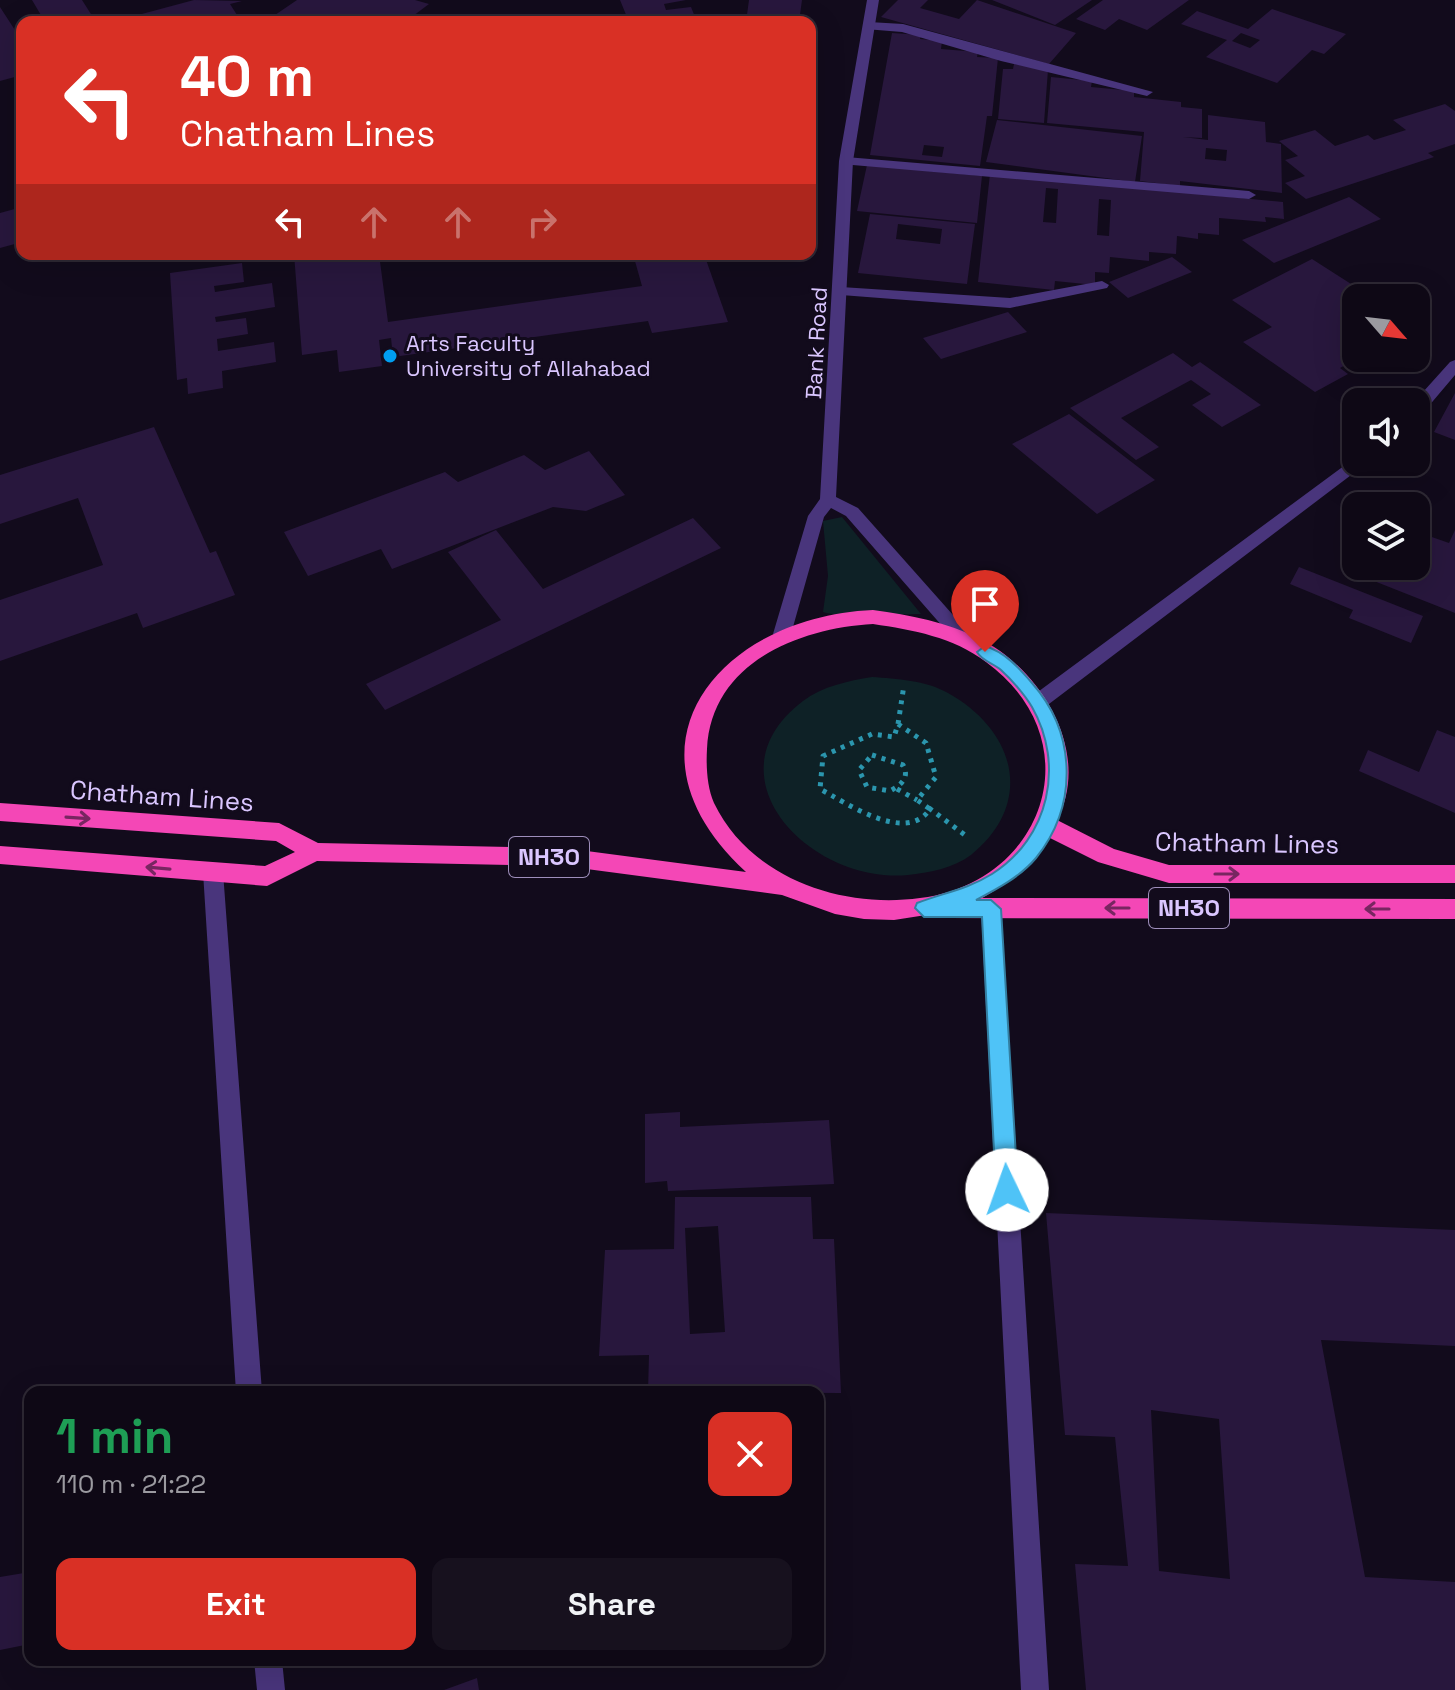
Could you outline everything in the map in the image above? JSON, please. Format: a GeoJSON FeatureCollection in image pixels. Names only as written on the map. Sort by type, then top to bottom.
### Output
{"type":"FeatureCollection","features":[{"type":"Feature","properties":{"kind":"highway","name":"Chatham Lines"},"geometry":{"type":"LineString","coordinates":[[782,886],[733,849],[702,801],[693,751],[706,702],[737,662],[782,634],[826,620],[873,617],[919,623],[963,638],[1006,665],[1038,702],[1056,741],[1059,784],[1047,825],[1028,854],[1000,879],[964,897],[924,908]]}},
{"type":"Feature","properties":{"kind":"highway","name":"Chatham Lines"},"geometry":{"type":"LineString","coordinates":[[0,812],[279,832],[315,852]]}},
{"type":"Feature","properties":{"kind":"highway","name":"Chatham Lines"},"geometry":{"type":"LineString","coordinates":[[1047,825],[1088,850],[1129,866],[1169,874],[1455,874]]}},
{"type":"Feature","properties":{"kind":"highway","name":"Chatham Lines"},"geometry":{"type":"LineString","coordinates":[[0,855],[267,876],[315,852],[564,857],[782,886],[827,903],[875,912],[924,908],[1455,909]]}},
{"type":"Feature","properties":{"kind":"street","name":"Bank Road"},"geometry":{"type":"LineString","coordinates":[[782,634],[816,516],[828,500],[846,161],[873,0]]}},
{"type":"Feature","properties":{"kind":"street"},"geometry":{"type":"LineString","coordinates":[[869,26],[903,28],[1005,58],[1147,92]]}},
{"type":"Feature","properties":{"kind":"street"},"geometry":{"type":"LineString","coordinates":[[846,161],[1249,195]]}},
{"type":"Feature","properties":{"kind":"street"},"geometry":{"type":"LineString","coordinates":[[841,291],[1010,303],[1102,285]]}},
{"type":"Feature","properties":{"kind":"street"},"geometry":{"type":"LineString","coordinates":[[1430,394],[1455,365]]}},
{"type":"Feature","properties":{"kind":"street"},"geometry":{"type":"LineString","coordinates":[[1038,702],[1342,473]]}},
{"type":"Feature","properties":{"kind":"street"},"geometry":{"type":"LineString","coordinates":[[828,500],[852,512],[963,638]]}},
{"type":"Feature","properties":{"kind":"street"},"geometry":{"type":"LineString","coordinates":[[213,872],[249,1386]]}},
{"type":"Feature","properties":{"kind":"street"},"geometry":{"type":"LineString","coordinates":[[991,909],[1035,1690]]}},
{"type":"Feature","properties":{"kind":"street"},"geometry":{"type":"LineString","coordinates":[[269,1666],[271,1690]]}},
{"type":"Feature","properties":{"kind":"path"},"geometry":{"type":"LineString","coordinates":[[897,789],[905,779],[904,766],[894,757],[872,755],[866,759],[859,770],[867,787],[875,790],[897,789],[930,809],[926,815],[905,822],[881,822],[820,789],[823,756],[872,734],[894,737],[904,685]]}},
{"type":"Feature","properties":{"kind":"path"},"geometry":{"type":"LineString","coordinates":[[898,724],[926,743],[933,760],[936,777],[917,800]]}},
{"type":"Feature","properties":{"kind":"path"},"geometry":{"type":"LineString","coordinates":[[917,800],[969,838]]}},
{"type":"Feature","properties":{"kind":"green space"},"geometry":{"type":"Polygon","coordinates":[[[842,517],[921,614],[823,612],[828,576],[823,521],[842,517]]]}},
{"type":"Feature","properties":{"kind":"green space"},"geometry":{"type":"Polygon","coordinates":[[[872,677],[920,683],[948,693],[989,727],[1002,747],[1009,769],[1010,791],[1004,813],[991,835],[971,855],[949,867],[908,875],[871,873],[836,862],[805,843],[782,819],[767,791],[764,761],[775,730],[803,701],[819,691],[872,677]]]}},
{"type":"Feature","properties":{"kind":"building"},"geometry":{"type":"Polygon","coordinates":[[[32,0],[82,0],[92,16],[41,16],[32,0]]]}},
{"type":"Feature","properties":{"kind":"building"},"geometry":{"type":"Polygon","coordinates":[[[194,0],[242,1],[230,4],[237,15],[233,16],[134,16],[194,0]]]}},
{"type":"Feature","properties":{"kind":"building"},"geometry":{"type":"Polygon","coordinates":[[[297,0],[415,0],[429,4],[413,16],[275,15],[297,0]]]}},
{"type":"Feature","properties":{"kind":"building"},"geometry":{"type":"Polygon","coordinates":[[[620,0],[686,0],[664,4],[666,10],[691,7],[695,16],[627,16],[620,0]]]}},
{"type":"Feature","properties":{"kind":"building"},"geometry":{"type":"Polygon","coordinates":[[[749,0],[802,0],[800,16],[747,16],[749,0]]]}},
{"type":"Feature","properties":{"kind":"building"},"geometry":{"type":"Polygon","coordinates":[[[898,0],[928,0],[920,8],[959,19],[977,0],[1076,33],[1049,64],[881,17],[898,0]]]}},
{"type":"Feature","properties":{"kind":"building"},"geometry":{"type":"Polygon","coordinates":[[[992,0],[1092,0],[1055,25],[992,0]]]}},
{"type":"Feature","properties":{"kind":"building"},"geometry":{"type":"Polygon","coordinates":[[[1103,0],[1189,0],[1147,30],[1119,19],[1105,30],[1076,19],[1103,0]]]}},
{"type":"Feature","properties":{"kind":"building"},"geometry":{"type":"Polygon","coordinates":[[[0,7],[16,32],[16,77],[0,81],[0,7]]]}},
{"type":"Feature","properties":{"kind":"building"},"geometry":{"type":"Polygon","coordinates":[[[1272,9],[1346,34],[1324,54],[1312,50],[1277,83],[1206,57],[1227,40],[1181,24],[1197,11],[1248,29],[1272,9]],[[1241,33],[1232,41],[1250,48],[1260,40],[1241,33]]]}},
{"type":"Feature","properties":{"kind":"building"},"geometry":{"type":"Polygon","coordinates":[[[892,33],[921,35],[920,39],[942,41],[941,49],[978,52],[977,57],[998,58],[992,116],[987,116],[980,166],[870,155],[892,33]],[[924,145],[922,155],[942,157],[944,147],[924,145]]]}},
{"type":"Feature","properties":{"kind":"building"},"geometry":{"type":"Polygon","coordinates":[[[1014,64],[1048,70],[1044,123],[998,119],[1003,69],[1013,69],[1014,64]]]}},
{"type":"Feature","properties":{"kind":"building"},"geometry":{"type":"Polygon","coordinates":[[[1051,77],[1092,81],[1091,87],[1134,91],[1134,97],[1181,102],[1181,107],[1202,109],[1202,138],[1183,137],[1208,140],[1208,115],[1265,122],[1266,142],[1281,144],[1282,193],[1180,181],[1180,186],[1140,181],[1144,132],[1047,123],[1051,77]],[[1206,148],[1205,159],[1226,161],[1227,150],[1206,148]]]}},
{"type":"Feature","properties":{"kind":"building"},"geometry":{"type":"Polygon","coordinates":[[[1445,104],[1455,111],[1455,144],[1428,153],[1434,157],[1306,199],[1285,183],[1305,176],[1285,160],[1298,156],[1279,141],[1315,130],[1335,146],[1368,135],[1374,140],[1406,130],[1393,120],[1445,104]]]}},
{"type":"Feature","properties":{"kind":"building"},"geometry":{"type":"Polygon","coordinates":[[[997,120],[1142,136],[1135,182],[986,162],[997,120]]]}},
{"type":"Feature","properties":{"kind":"building"},"geometry":{"type":"Polygon","coordinates":[[[867,165],[982,176],[977,223],[857,211],[867,165]]]}},
{"type":"Feature","properties":{"kind":"building"},"geometry":{"type":"Polygon","coordinates":[[[990,174],[1283,202],[1284,219],[1265,217],[1266,222],[1219,218],[1219,235],[1198,233],[1198,239],[1177,236],[1176,254],[1149,252],[1149,261],[1110,257],[1109,273],[1095,272],[1095,285],[1055,281],[1054,290],[978,282],[990,174]],[[1046,188],[1043,222],[1056,223],[1058,189],[1046,188]],[[1099,199],[1097,235],[1109,236],[1111,200],[1099,199]]]}},
{"type":"Feature","properties":{"kind":"building"},"geometry":{"type":"Polygon","coordinates":[[[1349,197],[1381,219],[1274,263],[1242,240],[1349,197]]]}},
{"type":"Feature","properties":{"kind":"building"},"geometry":{"type":"Polygon","coordinates":[[[16,209],[16,244],[0,248],[0,213],[16,209]]]}},
{"type":"Feature","properties":{"kind":"building"},"geometry":{"type":"Polygon","coordinates":[[[870,214],[975,224],[967,284],[858,273],[870,214]],[[898,224],[896,239],[940,244],[942,229],[898,224]]]}},
{"type":"Feature","properties":{"kind":"building"},"geometry":{"type":"Polygon","coordinates":[[[1172,257],[1192,272],[1128,298],[1109,282],[1172,257]]]}},
{"type":"Feature","properties":{"kind":"building"},"geometry":{"type":"Polygon","coordinates":[[[1312,259],[1351,284],[1342,284],[1340,368],[1348,374],[1315,392],[1243,342],[1272,327],[1232,300],[1312,259]]]}},
{"type":"Feature","properties":{"kind":"building"},"geometry":{"type":"Polygon","coordinates":[[[294,260],[380,260],[388,322],[642,286],[635,260],[706,260],[728,322],[652,333],[648,321],[393,357],[391,338],[379,340],[382,366],[339,372],[337,350],[302,355],[294,260]]]}},
{"type":"Feature","properties":{"kind":"building"},"geometry":{"type":"Polygon","coordinates":[[[242,263],[244,282],[214,286],[215,292],[272,283],[275,307],[215,317],[216,322],[246,318],[248,334],[217,339],[218,351],[274,342],[276,362],[222,371],[223,388],[188,394],[187,378],[177,380],[170,273],[242,263]]]}},
{"type":"Feature","properties":{"kind":"building"},"geometry":{"type":"Polygon","coordinates":[[[1008,312],[1027,332],[941,359],[923,338],[1008,312]]]}},
{"type":"Feature","properties":{"kind":"building"},"geometry":{"type":"Polygon","coordinates":[[[1173,353],[1192,367],[1200,362],[1261,405],[1222,427],[1192,405],[1211,394],[1191,380],[1121,418],[1159,447],[1136,460],[1070,408],[1173,353]]]}},
{"type":"Feature","properties":{"kind":"building"},"geometry":{"type":"Polygon","coordinates":[[[1455,393],[1455,440],[1434,432],[1455,393]]]}},
{"type":"Feature","properties":{"kind":"building"},"geometry":{"type":"Polygon","coordinates":[[[1069,414],[1155,480],[1097,514],[1012,444],[1069,414]]]}},
{"type":"Feature","properties":{"kind":"building"},"geometry":{"type":"Polygon","coordinates":[[[154,427],[210,553],[216,551],[235,595],[143,628],[137,613],[0,661],[0,600],[103,565],[78,498],[0,524],[0,475],[154,427]]]}},
{"type":"Feature","properties":{"kind":"building"},"geometry":{"type":"Polygon","coordinates":[[[589,451],[625,495],[586,511],[553,507],[392,569],[381,549],[308,576],[284,532],[445,472],[458,482],[524,455],[545,470],[589,451]]]}},
{"type":"Feature","properties":{"kind":"building"},"geometry":{"type":"Polygon","coordinates":[[[693,518],[721,548],[385,710],[366,684],[501,620],[448,552],[496,530],[543,589],[693,518]]]}},
{"type":"Feature","properties":{"kind":"building"},"geometry":{"type":"Polygon","coordinates":[[[1455,530],[1455,613],[1374,581],[1430,580],[1430,536],[1449,543],[1455,530]]]}},
{"type":"Feature","properties":{"kind":"building"},"geometry":{"type":"Polygon","coordinates":[[[1299,567],[1423,616],[1411,643],[1349,618],[1353,610],[1290,584],[1299,567]]]}},
{"type":"Feature","properties":{"kind":"building"},"geometry":{"type":"Polygon","coordinates":[[[1437,730],[1455,737],[1455,813],[1359,771],[1368,750],[1419,772],[1437,730]]]}},
{"type":"Feature","properties":{"kind":"building"},"geometry":{"type":"Polygon","coordinates":[[[680,1112],[680,1127],[829,1120],[834,1184],[668,1191],[667,1181],[645,1183],[645,1114],[680,1112]]]}},
{"type":"Feature","properties":{"kind":"building"},"geometry":{"type":"Polygon","coordinates":[[[675,1197],[811,1197],[813,1239],[834,1239],[841,1393],[824,1393],[824,1386],[648,1386],[649,1355],[599,1356],[605,1250],[674,1249],[675,1197]],[[718,1226],[685,1228],[690,1334],[725,1332],[718,1226]]]}},
{"type":"Feature","properties":{"kind":"building"},"geometry":{"type":"Polygon","coordinates":[[[1046,1213],[1455,1230],[1455,1346],[1321,1340],[1365,1577],[1455,1582],[1455,1690],[1086,1690],[1075,1564],[1128,1566],[1115,1437],[1065,1435],[1046,1213]],[[1151,1410],[1159,1571],[1230,1579],[1219,1419],[1151,1410]]]}},
{"type":"Feature","properties":{"kind":"building"},"geometry":{"type":"Polygon","coordinates":[[[24,1573],[24,1645],[0,1650],[0,1577],[24,1573]]]}},
{"type":"Feature","properties":{"kind":"building"},"geometry":{"type":"Polygon","coordinates":[[[477,1678],[479,1690],[444,1690],[477,1678]]]}},
{"type":"Feature","properties":{"kind":"place","name":"Arts Faculty University of Allahabad"},"geometry":{"type":"Point","coordinates":[390,356]}},
{"type":"Feature","properties":{"kind":"route"},"geometry":{"type":"LineString","coordinates":[[985,652],[1006,665],[1038,702],[1056,741],[1059,784],[1047,825],[1028,854],[1000,879],[964,897],[924,908],[991,909],[1007,1190]]}}]}
